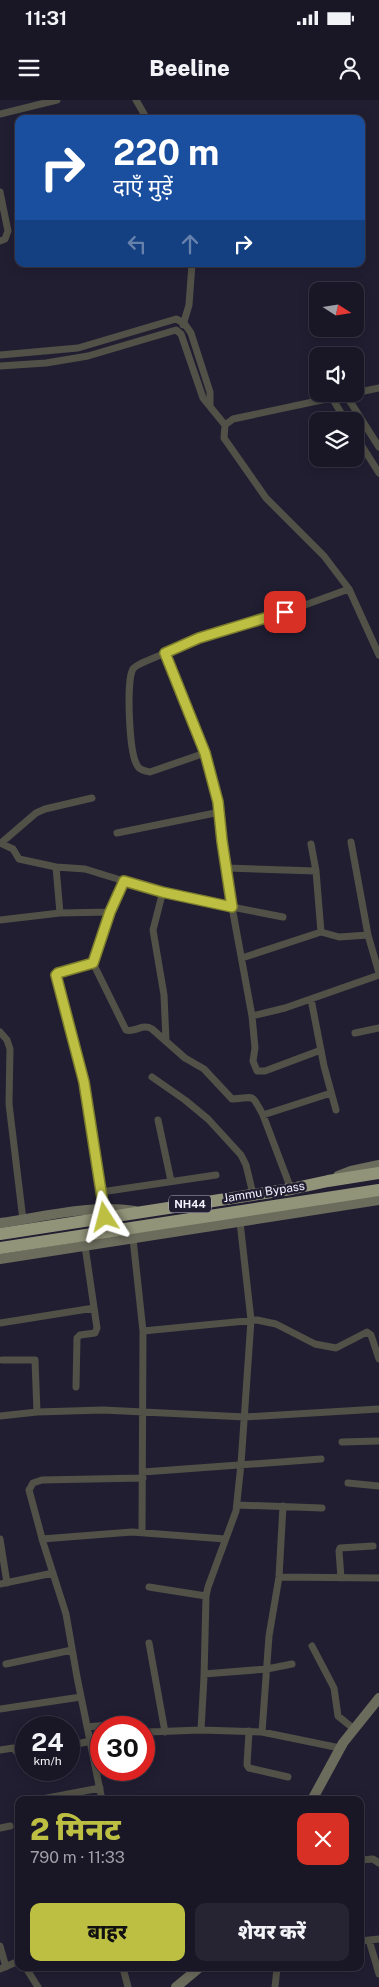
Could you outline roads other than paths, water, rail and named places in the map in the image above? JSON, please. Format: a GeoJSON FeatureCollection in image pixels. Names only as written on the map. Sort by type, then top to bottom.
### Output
{"type":"FeatureCollection","features":[{"type":"Feature","properties":{"kind":"highway","name":"Jammu Bypass"},"geometry":{"type":"LineString","coordinates":[[0,1234],[104,1212],[139,1212],[291,1189],[379,1173]]}},
{"type":"Feature","properties":{"kind":"highway","name":"Jammu Bypass"},"geometry":{"type":"LineString","coordinates":[[0,1248],[379,1190]]}},
{"type":"Feature","properties":{"kind":"street"},"geometry":{"type":"LineString","coordinates":[[0,114],[57,100]]}},
{"type":"Feature","properties":{"kind":"street"},"geometry":{"type":"LineString","coordinates":[[136,100],[145,115]]}},
{"type":"Feature","properties":{"kind":"street"},"geometry":{"type":"LineString","coordinates":[[0,192],[8,231],[5,239],[0,242]]}},
{"type":"Feature","properties":{"kind":"street"},"geometry":{"type":"LineString","coordinates":[[192,267],[189,305],[180,332],[203,398],[225,425],[224,438],[266,498],[324,556],[349,589],[379,655]]}},
{"type":"Feature","properties":{"kind":"street"},"geometry":{"type":"LineString","coordinates":[[0,355],[78,348],[101,343],[170,320],[176,320],[184,323],[191,333],[210,392],[210,406]]}},
{"type":"Feature","properties":{"kind":"street"},"geometry":{"type":"LineString","coordinates":[[0,366],[69,360],[111,350],[172,331],[180,332]]}},
{"type":"Feature","properties":{"kind":"street"},"geometry":{"type":"LineString","coordinates":[[364,391],[379,388]]}},
{"type":"Feature","properties":{"kind":"street"},"geometry":{"type":"LineString","coordinates":[[225,425],[233,419],[313,402]]}},
{"type":"Feature","properties":{"kind":"street"},"geometry":{"type":"LineString","coordinates":[[353,402],[379,447]]}},
{"type":"Feature","properties":{"kind":"street"},"geometry":{"type":"LineString","coordinates":[[364,449],[379,473]]}},
{"type":"Feature","properties":{"kind":"street"},"geometry":{"type":"LineString","coordinates":[[205,753],[150,772],[144,771],[137,765],[134,758],[129,720],[131,676],[136,666],[199,638],[269,618],[349,589]]}},
{"type":"Feature","properties":{"kind":"street"},"geometry":{"type":"LineString","coordinates":[[165,653],[205,753],[220,812],[222,841],[232,907],[252,1016],[256,1070],[259,1072],[321,1050]]}},
{"type":"Feature","properties":{"kind":"street"},"geometry":{"type":"LineString","coordinates":[[92,798],[45,809],[36,813],[0,843],[13,849],[19,859],[56,867],[85,869],[162,892],[283,916]]}},
{"type":"Feature","properties":{"kind":"street"},"geometry":{"type":"LineString","coordinates":[[117,833],[220,812]]}},
{"type":"Feature","properties":{"kind":"street"},"geometry":{"type":"LineString","coordinates":[[252,1016],[285,1008],[379,974],[368,935],[351,842]]}},
{"type":"Feature","properties":{"kind":"street"},"geometry":{"type":"LineString","coordinates":[[311,844],[316,871],[321,932]]}},
{"type":"Feature","properties":{"kind":"street"},"geometry":{"type":"LineString","coordinates":[[56,867],[60,913]]}},
{"type":"Feature","properties":{"kind":"street"},"geometry":{"type":"LineString","coordinates":[[227,868],[316,871]]}},
{"type":"Feature","properties":{"kind":"street"},"geometry":{"type":"LineString","coordinates":[[124,881],[110,912],[93,963],[126,1030],[130,1031],[146,1026],[152,1029],[185,1058],[204,1070],[232,1099],[249,1096],[253,1098],[263,1115],[291,1189]]}},
{"type":"Feature","properties":{"kind":"street"},"geometry":{"type":"LineString","coordinates":[[162,892],[153,930],[164,995],[166,1041]]}},
{"type":"Feature","properties":{"kind":"street"},"geometry":{"type":"LineString","coordinates":[[0,920],[60,913],[110,912]]}},
{"type":"Feature","properties":{"kind":"street"},"geometry":{"type":"LineString","coordinates":[[242,958],[321,932],[339,937],[368,935]]}},
{"type":"Feature","properties":{"kind":"street"},"geometry":{"type":"LineString","coordinates":[[0,1223],[104,1212],[84,1082],[56,978],[58,973],[93,963]]}},
{"type":"Feature","properties":{"kind":"street"},"geometry":{"type":"LineString","coordinates":[[311,999],[336,1110]]}},
{"type":"Feature","properties":{"kind":"street"},"geometry":{"type":"LineString","coordinates":[[355,1033],[379,1028]]}},
{"type":"Feature","properties":{"kind":"street"},"geometry":{"type":"LineString","coordinates":[[0,1032],[7,1040],[10,1049],[9,1104],[23,1220]]}},
{"type":"Feature","properties":{"kind":"street"},"geometry":{"type":"LineString","coordinates":[[152,1077],[208,1119],[241,1155],[246,1165],[253,1194]]}},
{"type":"Feature","properties":{"kind":"street"},"geometry":{"type":"LineString","coordinates":[[263,1115],[331,1094]]}},
{"type":"Feature","properties":{"kind":"street"},"geometry":{"type":"LineString","coordinates":[[158,1120],[171,1181]]}},
{"type":"Feature","properties":{"kind":"street"},"geometry":{"type":"LineString","coordinates":[[328,1181],[351,1171],[379,1166]]}},
{"type":"Feature","properties":{"kind":"street"},"geometry":{"type":"LineString","coordinates":[[101,1192],[216,1175]]}},
{"type":"Feature","properties":{"kind":"street"},"geometry":{"type":"LineString","coordinates":[[0,1259],[379,1200]]}},
{"type":"Feature","properties":{"kind":"street"},"geometry":{"type":"LineString","coordinates":[[201,1730],[206,1596],[237,1504],[245,1418],[251,1320],[240,1222]]}},
{"type":"Feature","properties":{"kind":"street"},"geometry":{"type":"LineString","coordinates":[[133,1238],[144,1331],[142,1532]]}},
{"type":"Feature","properties":{"kind":"street"},"geometry":{"type":"LineString","coordinates":[[76,1387],[76,1338],[80,1335],[93,1334],[97,1331],[85,1246]]}},
{"type":"Feature","properties":{"kind":"street"},"geometry":{"type":"LineString","coordinates":[[0,1323],[94,1308]]}},
{"type":"Feature","properties":{"kind":"street"},"geometry":{"type":"LineString","coordinates":[[144,1331],[251,1320],[267,1321],[315,1344],[336,1348],[364,1333],[369,1333],[379,1359]]}},
{"type":"Feature","properties":{"kind":"street"},"geometry":{"type":"LineString","coordinates":[[2,1360],[35,1360],[37,1412]]}},
{"type":"Feature","properties":{"kind":"street"},"geometry":{"type":"LineString","coordinates":[[0,1416],[37,1412],[103,1410],[245,1418],[379,1410]]}},
{"type":"Feature","properties":{"kind":"street"},"geometry":{"type":"LineString","coordinates":[[342,1442],[379,1441]]}},
{"type":"Feature","properties":{"kind":"street"},"geometry":{"type":"LineString","coordinates":[[80,1743],[90,1741],[66,1614],[29,1495],[29,1490],[33,1483],[42,1480],[143,1475],[241,1464],[321,1459]]}},
{"type":"Feature","properties":{"kind":"street"},"geometry":{"type":"LineString","coordinates":[[348,1483],[379,1486]]}},
{"type":"Feature","properties":{"kind":"street"},"geometry":{"type":"LineString","coordinates":[[237,1504],[322,1508]]}},
{"type":"Feature","properties":{"kind":"street"},"geometry":{"type":"LineString","coordinates":[[262,1732],[269,1636],[279,1577],[283,1506]]}},
{"type":"Feature","properties":{"kind":"street"},"geometry":{"type":"LineString","coordinates":[[42,1539],[142,1532],[225,1539]]}},
{"type":"Feature","properties":{"kind":"street"},"geometry":{"type":"LineString","coordinates":[[0,1539],[4,1583],[53,1573]]}},
{"type":"Feature","properties":{"kind":"street"},"geometry":{"type":"LineString","coordinates":[[341,1578],[340,1548],[373,1546]]}},
{"type":"Feature","properties":{"kind":"street"},"geometry":{"type":"LineString","coordinates":[[279,1577],[379,1578]]}},
{"type":"Feature","properties":{"kind":"street"},"geometry":{"type":"LineString","coordinates":[[148,1587],[206,1596]]}},
{"type":"Feature","properties":{"kind":"street"},"geometry":{"type":"LineString","coordinates":[[149,1643],[165,1732]]}},
{"type":"Feature","properties":{"kind":"street"},"geometry":{"type":"LineString","coordinates":[[312,1646],[334,1688],[338,1716],[354,1729]]}},
{"type":"Feature","properties":{"kind":"street"},"geometry":{"type":"LineString","coordinates":[[6,1664],[72,1650]]}},
{"type":"Feature","properties":{"kind":"street"},"geometry":{"type":"LineString","coordinates":[[204,1674],[266,1669],[292,1664]]}},
{"type":"Feature","properties":{"kind":"street"},"geometry":{"type":"LineString","coordinates":[[0,1709],[81,1697]]}},
{"type":"Feature","properties":{"kind":"street"},"geometry":{"type":"LineString","coordinates":[[314,1796],[340,1748],[379,1698]]}},
{"type":"Feature","properties":{"kind":"street"},"geometry":{"type":"LineString","coordinates":[[155,1732],[201,1730],[262,1732],[340,1748]]}},
{"type":"Feature","properties":{"kind":"street"},"geometry":{"type":"LineString","coordinates":[[249,1731],[247,1765],[249,1768],[288,1777]]}},
{"type":"Feature","properties":{"kind":"street"},"geometry":{"type":"LineString","coordinates":[[0,1750],[13,1748],[15,1750]]}},
{"type":"Feature","properties":{"kind":"street"},"geometry":{"type":"LineString","coordinates":[[99,1781],[101,1796]]}},
{"type":"Feature","properties":{"kind":"street"},"geometry":{"type":"LineString","coordinates":[[58,1796],[100,1788]]}},
{"type":"Feature","properties":{"kind":"street"},"geometry":{"type":"LineString","coordinates":[[0,1828],[10,1826]]}},
{"type":"Feature","properties":{"kind":"street"},"geometry":{"type":"LineString","coordinates":[[364,1860],[373,1859],[379,1863]]}},
{"type":"Feature","properties":{"kind":"street"},"geometry":{"type":"LineString","coordinates":[[364,1941],[379,1939]]}},
{"type":"Feature","properties":{"kind":"street"},"geometry":{"type":"LineString","coordinates":[[369,1940],[379,1974]]}},
{"type":"Feature","properties":{"kind":"street"},"geometry":{"type":"LineString","coordinates":[[0,1946],[3,1968],[15,1964]]}},
{"type":"Feature","properties":{"kind":"street"},"geometry":{"type":"LineString","coordinates":[[28,1971],[38,1987]]}},
{"type":"Feature","properties":{"kind":"street"},"geometry":{"type":"LineString","coordinates":[[124,1971],[128,1987]]}},
{"type":"Feature","properties":{"kind":"street"},"geometry":{"type":"LineString","coordinates":[[176,1987],[195,1971]]}},
{"type":"Feature","properties":{"kind":"street"},"geometry":{"type":"LineString","coordinates":[[275,1987],[277,1971]]}}]}
